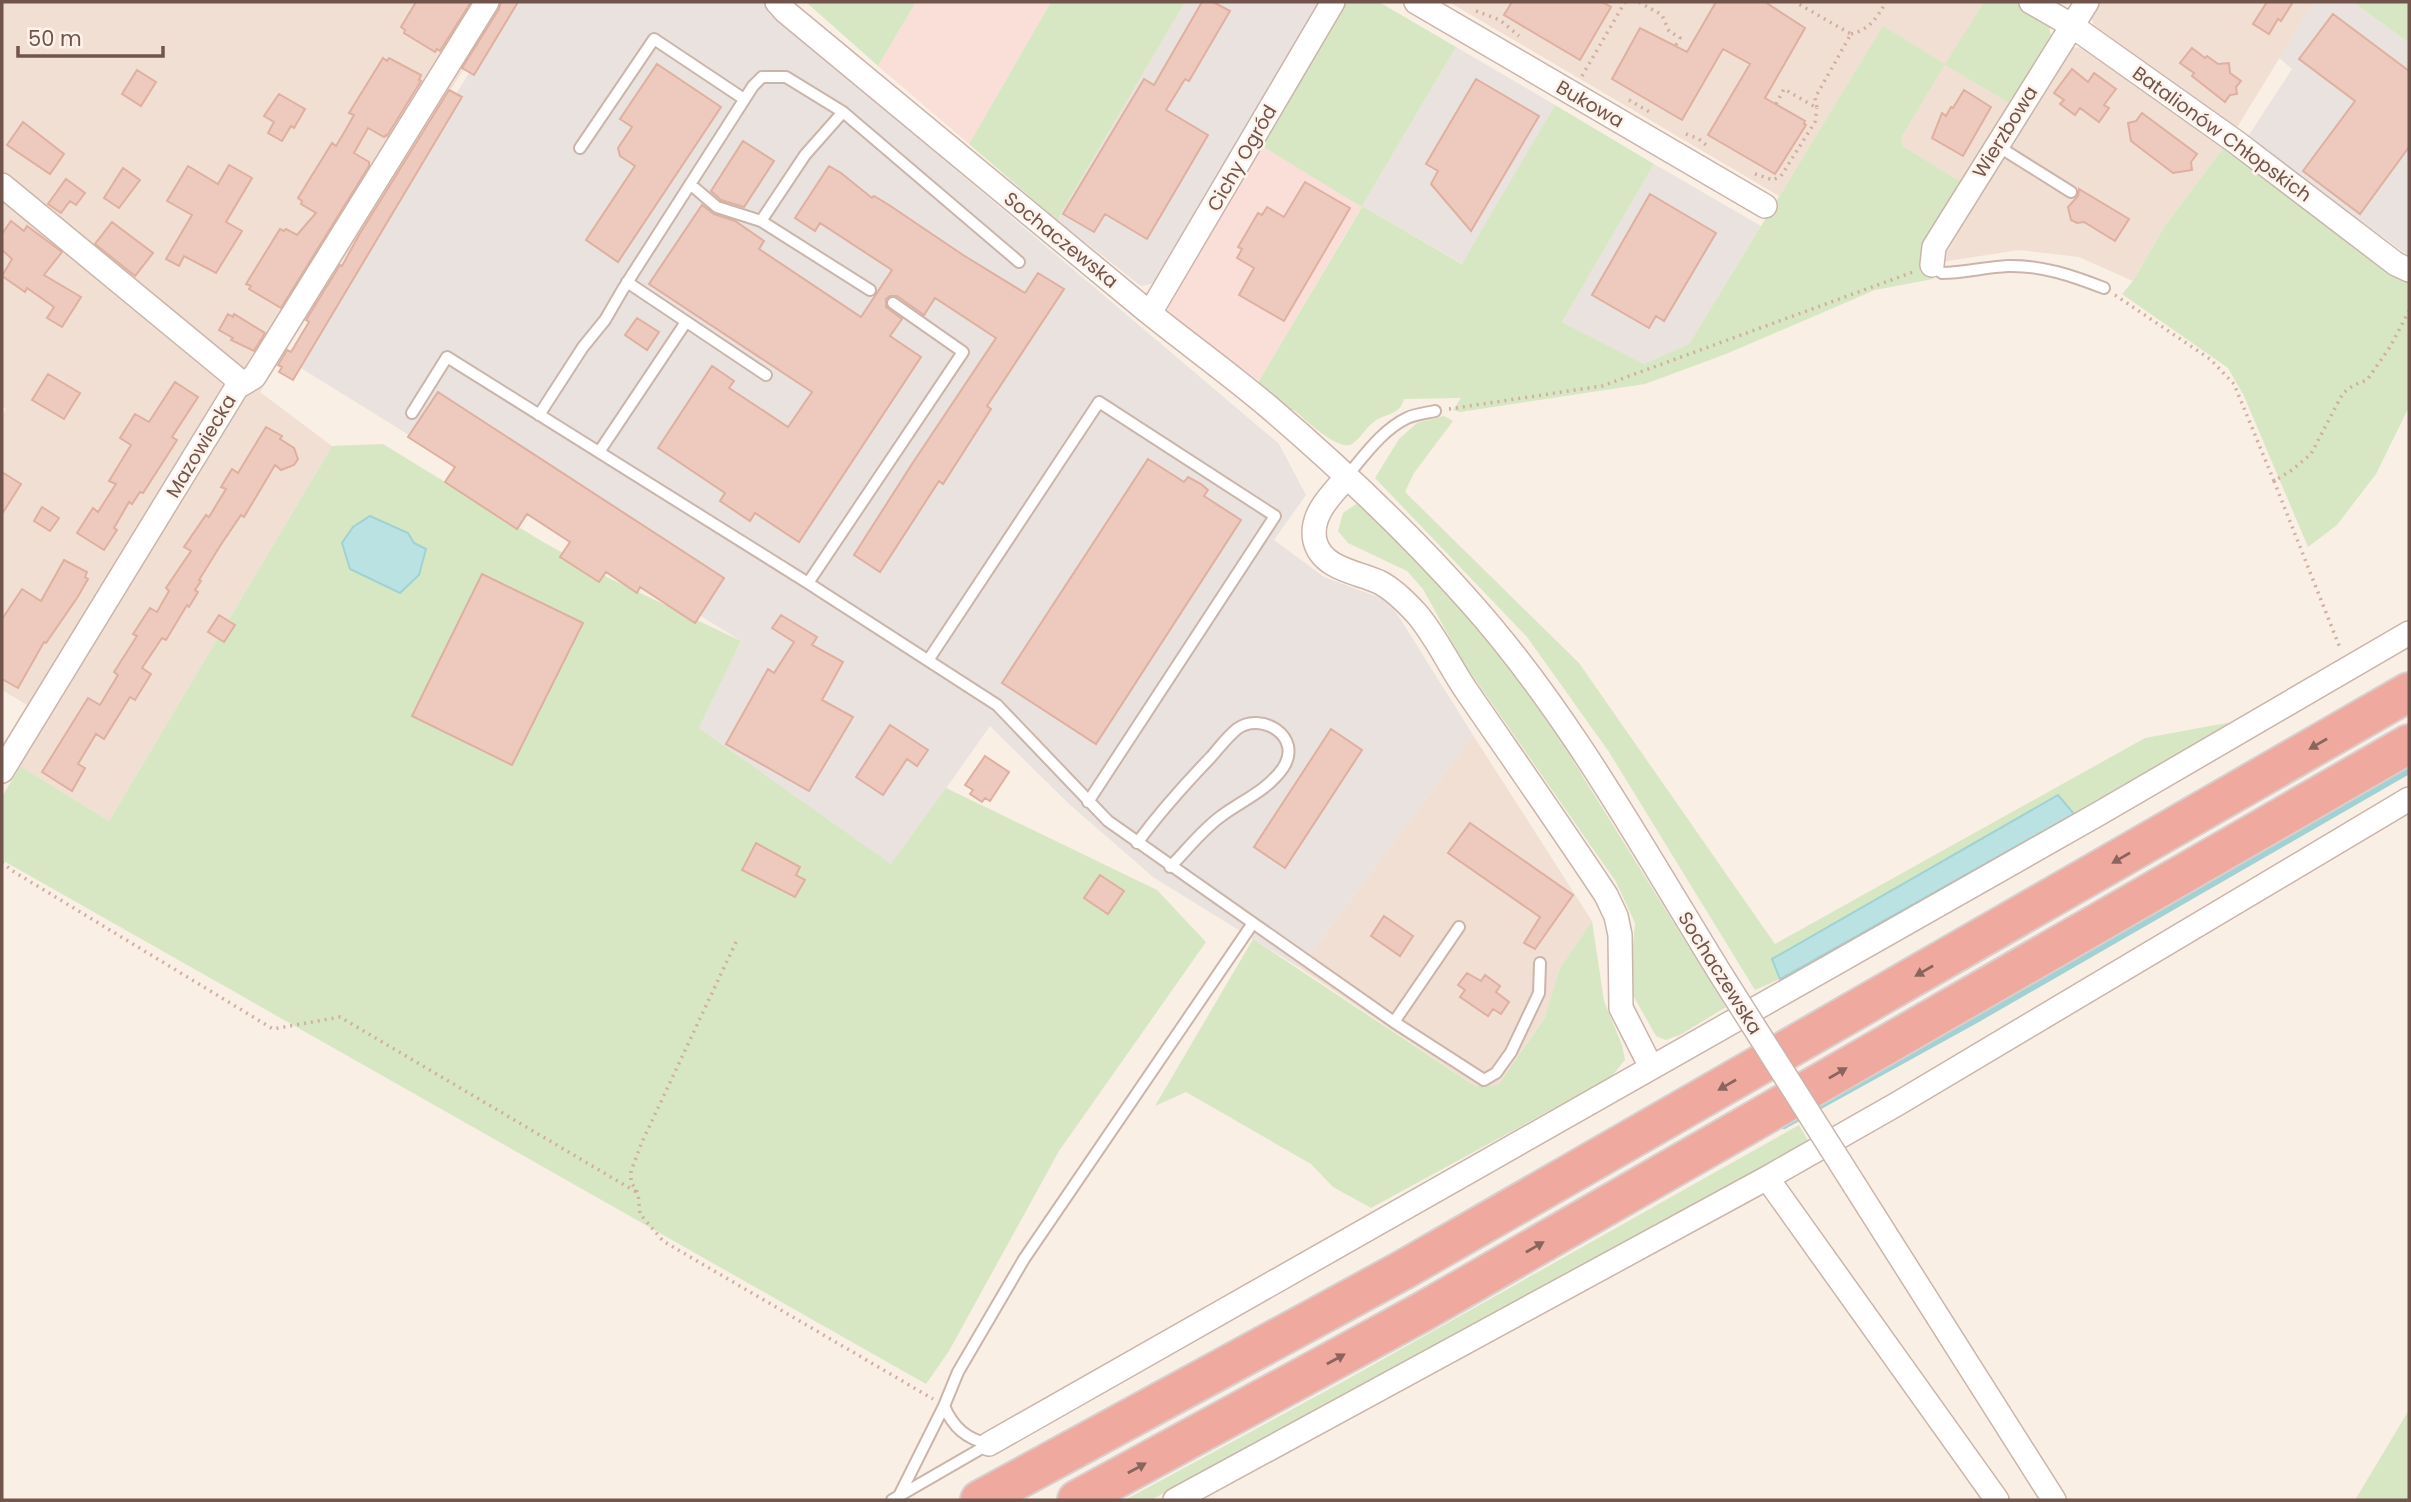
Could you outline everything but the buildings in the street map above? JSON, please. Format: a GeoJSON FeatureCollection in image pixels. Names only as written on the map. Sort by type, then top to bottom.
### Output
{"type":"FeatureCollection","features":[{"type":"Feature","properties":{"kind":"highway"},"geometry":{"type":"LineString","coordinates":[[980,1500],[1403,1270],[2409,692]]}},
{"type":"Feature","properties":{"kind":"highway"},"geometry":{"type":"LineString","coordinates":[[1077,1500],[1422,1312],[2409,744]]}},
{"type":"Feature","properties":{"kind":"street"},"geometry":{"type":"LineString","coordinates":[[237,387],[254,377],[487,2]]}},
{"type":"Feature","properties":{"kind":"street","name":"Sochaczewska"},"geometry":{"type":"LineString","coordinates":[[777,2],[890,99],[1267,406],[1347,477],[1469,600],[1532,677],[1581,748],[1720,973],[2054,1500]]}},
{"type":"Feature","properties":{"kind":"street","name":"Cichy Ogród"},"geometry":{"type":"LineString","coordinates":[[1150,313],[1333,2]]}},
{"type":"Feature","properties":{"kind":"street","name":"Bukowa"},"geometry":{"type":"LineString","coordinates":[[1416,2],[1765,206]]}},
{"type":"Feature","properties":{"kind":"street","name":"Batalionów Chłopskich"},"geometry":{"type":"LineString","coordinates":[[2031,2],[2071,25],[2236,142],[2396,264],[2409,270]]}},
{"type":"Feature","properties":{"kind":"street","name":"Wierzbowa"},"geometry":{"type":"LineString","coordinates":[[1931,265],[1934,247],[2087,2]]}},
{"type":"Feature","properties":{"kind":"street","name":"Mazowiecka"},"geometry":{"type":"LineString","coordinates":[[2,184],[235,377],[237,387],[2,771]]}},
{"type":"Feature","properties":{"kind":"street"},"geometry":{"type":"LineString","coordinates":[[1347,477],[1325,502],[1316,520],[1315,541],[1321,554],[1332,564],[1381,583],[1418,615],[1459,680],[1606,895],[1616,916],[1620,935],[1621,1008],[1651,1067]]}},
{"type":"Feature","properties":{"kind":"street"},"geometry":{"type":"LineString","coordinates":[[989,1444],[2100,813],[2409,633]]}},
{"type":"Feature","properties":{"kind":"street"},"geometry":{"type":"LineString","coordinates":[[1175,1500],[1767,1178],[1897,1104],[2409,799]]}},
{"type":"Feature","properties":{"kind":"street"},"geometry":{"type":"LineString","coordinates":[[1767,1178],[1997,1500]]}},
{"type":"Feature","properties":{"kind":"lane"},"geometry":{"type":"LineString","coordinates":[[580,148],[654,39],[744,99]]}},
{"type":"Feature","properties":{"kind":"lane"},"geometry":{"type":"LineString","coordinates":[[538,415],[583,347],[605,320],[744,99],[762,77],[786,77],[842,112],[1019,261]]}},
{"type":"Feature","properties":{"kind":"lane"},"geometry":{"type":"LineString","coordinates":[[761,220],[805,155],[842,112]]}},
{"type":"Feature","properties":{"kind":"lane"},"geometry":{"type":"LineString","coordinates":[[1996,145],[2071,192]]}},
{"type":"Feature","properties":{"kind":"lane"},"geometry":{"type":"LineString","coordinates":[[690,184],[717,206],[761,220],[870,290]]}},
{"type":"Feature","properties":{"kind":"lane"},"geometry":{"type":"LineString","coordinates":[[1931,265],[1942,273],[2010,266],[2063,272],[2104,288]]}},
{"type":"Feature","properties":{"kind":"lane"},"geometry":{"type":"LineString","coordinates":[[627,282],[766,375]]}},
{"type":"Feature","properties":{"kind":"lane"},"geometry":{"type":"LineString","coordinates":[[808,583],[963,352],[893,303]]}},
{"type":"Feature","properties":{"kind":"lane"},"geometry":{"type":"LineString","coordinates":[[598,452],[686,321]]}},
{"type":"Feature","properties":{"kind":"lane"},"geometry":{"type":"LineString","coordinates":[[412,413],[447,357],[929,659],[997,705],[1108,821],[1394,1022],[1484,1080],[1496,1073],[1511,1052],[1539,993],[1540,962]]}},
{"type":"Feature","properties":{"kind":"lane"},"geometry":{"type":"LineString","coordinates":[[929,659],[1099,402],[1275,516],[1088,802]]}},
{"type":"Feature","properties":{"kind":"lane"},"geometry":{"type":"LineString","coordinates":[[1347,477],[1385,434],[1398,424],[1410,417],[1434,411]]}},
{"type":"Feature","properties":{"kind":"lane"},"geometry":{"type":"LineString","coordinates":[[1138,843],[1186,783],[1238,728],[1250,724],[1275,728],[1290,748],[1282,769],[1251,798],[1218,818],[1170,866]]}},
{"type":"Feature","properties":{"kind":"lane"},"geometry":{"type":"LineString","coordinates":[[896,1498],[944,1406],[958,1372],[1024,1259],[1254,923]]}},
{"type":"Feature","properties":{"kind":"lane"},"geometry":{"type":"LineString","coordinates":[[1394,1022],[1459,926]]}},
{"type":"Feature","properties":{"kind":"lane"},"geometry":{"type":"LineString","coordinates":[[944,1406],[950,1419],[962,1433],[974,1441],[989,1444]]}},
{"type":"Feature","properties":{"kind":"lane"},"geometry":{"type":"LineString","coordinates":[[896,1498],[989,1444]]}},
{"type":"Feature","properties":{"kind":"path"},"geometry":{"type":"LineString","coordinates":[[1583,76],[1625,2]]}},
{"type":"Feature","properties":{"kind":"path"},"geometry":{"type":"LineString","coordinates":[[1639,2],[1662,15],[1668,31],[1680,38],[1676,45]]}},
{"type":"Feature","properties":{"kind":"path"},"geometry":{"type":"LineString","coordinates":[[1795,2],[1851,34],[1865,31],[1886,2]]}},
{"type":"Feature","properties":{"kind":"path"},"geometry":{"type":"LineString","coordinates":[[1751,172],[1773,180],[1781,176],[1815,122],[1815,98],[1851,34]]}},
{"type":"Feature","properties":{"kind":"path"},"geometry":{"type":"LineString","coordinates":[[1776,104],[1784,89],[1817,108]]}},
{"type":"Feature","properties":{"kind":"path"},"geometry":{"type":"LineString","coordinates":[[1624,98],[1642,106],[1660,120]]}},
{"type":"Feature","properties":{"kind":"path"},"geometry":{"type":"LineString","coordinates":[[1681,133],[1699,139],[1712,149]]}},
{"type":"Feature","properties":{"kind":"path"},"geometry":{"type":"LineString","coordinates":[[1434,411],[1602,386],[1931,265]]}},
{"type":"Feature","properties":{"kind":"path"},"geometry":{"type":"LineString","coordinates":[[2104,288],[2210,359],[2234,384],[2348,668]]}},
{"type":"Feature","properties":{"kind":"path"},"geometry":{"type":"LineString","coordinates":[[2274,481],[2311,454],[2343,393],[2354,384],[2367,380],[2390,347],[2409,311]]}},
{"type":"Feature","properties":{"kind":"path"},"geometry":{"type":"LineString","coordinates":[[2,862],[273,1029],[340,1017],[638,1194]]}},
{"type":"Feature","properties":{"kind":"path"},"geometry":{"type":"LineString","coordinates":[[736,943],[642,1142],[631,1171],[631,1182],[638,1194],[640,1214],[663,1241],[944,1406]]}},
{"type":"Feature","properties":{"kind":"shaded area"},"geometry":{"type":"Polygon","coordinates":[[[2,2],[506,2],[260,392],[332,446],[109,821],[2,755],[2,746],[27,705],[2,690],[2,415],[6,409],[2,406],[2,2]]]}},
{"type":"Feature","properties":{"kind":"shaded area"},"geometry":{"type":"Polygon","coordinates":[[[514,2],[767,2],[923,142],[1279,444],[1306,495],[1274,540],[1324,577],[1389,601],[1473,735],[1300,968],[1153,877],[1068,803],[990,726],[892,865],[699,728],[741,641],[288,360],[514,2]]]}},
{"type":"Feature","properties":{"kind":"shaded area"},"geometry":{"type":"Polygon","coordinates":[[[916,2],[1051,2],[969,144],[878,66],[916,2]]]}},
{"type":"Feature","properties":{"kind":"shaded area"},"geometry":{"type":"Polygon","coordinates":[[[1185,2],[1321,2],[1155,283],[1141,286],[1057,220],[1185,2]]]}},
{"type":"Feature","properties":{"kind":"shaded area"},"geometry":{"type":"Polygon","coordinates":[[[1449,2],[1984,2],[1946,65],[2009,103],[1966,176],[1958,180],[1903,146],[1901,138],[1945,65],[1883,27],[1779,196],[1449,2]]]}},
{"type":"Feature","properties":{"kind":"shaded area"},"geometry":{"type":"Polygon","coordinates":[[[2098,2],[2314,2],[2236,129],[2164,76],[2161,80],[2095,31],[2091,14],[2098,2]]]}},
{"type":"Feature","properties":{"kind":"shaded area"},"geometry":{"type":"Polygon","coordinates":[[[2314,2],[2353,2],[2409,43],[2409,256],[2247,138],[2292,69],[2279,58],[2314,2]]]}},
{"type":"Feature","properties":{"kind":"shaded area"},"geometry":{"type":"Polygon","coordinates":[[[1456,47],[1555,105],[1463,264],[1362,206],[1456,47]]]}},
{"type":"Feature","properties":{"kind":"shaded area"},"geometry":{"type":"Polygon","coordinates":[[[2085,47],[2223,148],[2164,227],[2133,281],[2079,257],[2019,250],[1941,262],[2070,48],[2085,47]]]}},
{"type":"Feature","properties":{"kind":"shaded area"},"geometry":{"type":"Polygon","coordinates":[[[1262,146],[1362,206],[1259,381],[1166,312],[1262,146]]]}},
{"type":"Feature","properties":{"kind":"shaded area"},"geometry":{"type":"Polygon","coordinates":[[[1654,164],[1761,226],[1689,344],[1644,364],[1562,322],[1654,164]]]}},
{"type":"Feature","properties":{"kind":"shaded area"},"geometry":{"type":"Polygon","coordinates":[[[1473,735],[1592,921],[1560,968],[1546,1015],[1498,1085],[1475,1086],[1300,968],[1473,735]]]}},
{"type":"Feature","properties":{"kind":"green space"},"geometry":{"type":"Polygon","coordinates":[[[806,2],[916,2],[878,66],[806,2]]]}},
{"type":"Feature","properties":{"kind":"green space"},"geometry":{"type":"Polygon","coordinates":[[[1051,2],[1185,2],[1057,220],[969,144],[1051,2]]]}},
{"type":"Feature","properties":{"kind":"green space"},"geometry":{"type":"Polygon","coordinates":[[[1347,2],[1379,2],[1456,47],[1362,206],[1462,264],[1555,105],[1654,164],[1562,322],[1644,364],[1689,344],[1883,26],[1945,64],[1984,2],[2018,2],[2048,20],[2051,36],[2009,103],[1945,65],[1901,138],[1903,146],[1958,180],[1966,176],[1925,254],[1933,279],[1875,290],[1726,354],[1645,384],[1460,412],[1453,410],[1461,398],[1404,399],[1396,411],[1375,421],[1355,442],[1346,445],[1330,439],[1294,410],[1290,410],[1256,386],[1362,207],[1262,146],[1347,2]]]}},
{"type":"Feature","properties":{"kind":"green space"},"geometry":{"type":"Polygon","coordinates":[[[2353,2],[2409,2],[2409,43],[2353,2]]]}},
{"type":"Feature","properties":{"kind":"green space"},"geometry":{"type":"Polygon","coordinates":[[[2223,148],[2409,280],[2409,407],[2376,474],[2337,525],[2308,547],[2244,396],[2228,368],[2122,294],[2133,281],[2164,227],[2223,148]]]}},
{"type":"Feature","properties":{"kind":"green space"},"geometry":{"type":"Polygon","coordinates":[[[1444,416],[1453,421],[1414,473],[1405,492],[1579,663],[1775,944],[2145,738],[2237,721],[2074,814],[2058,795],[1772,959],[1780,979],[1755,990],[1609,752],[1527,637],[1375,478],[1399,439],[1417,423],[1444,416]]]}},
{"type":"Feature","properties":{"kind":"green space"},"geometry":{"type":"Polygon","coordinates":[[[383,444],[543,542],[609,578],[741,641],[699,728],[891,864],[946,788],[1157,890],[1206,942],[1059,1151],[949,1351],[926,1384],[2,860],[2,797],[20,766],[109,821],[332,446],[383,444]]]}},
{"type":"Feature","properties":{"kind":"green space"},"geometry":{"type":"Polygon","coordinates":[[[1356,504],[1372,511],[1488,635],[1544,714],[1726,1007],[1680,1035],[1666,1040],[1656,1036],[1634,997],[1630,981],[1635,923],[1616,882],[1463,662],[1423,589],[1407,571],[1348,543],[1338,531],[1343,513],[1356,504]]]}},
{"type":"Feature","properties":{"kind":"green space"},"geometry":{"type":"Polygon","coordinates":[[[1592,921],[1604,1001],[1622,1045],[1625,1060],[1611,1077],[1371,1208],[1333,1187],[1311,1164],[1186,1092],[1155,1106],[1253,939],[1475,1086],[1498,1085],[1545,1017],[1560,968],[1592,921]]]}},
{"type":"Feature","properties":{"kind":"green space"},"geometry":{"type":"Polygon","coordinates":[[[1799,1125],[1809,1142],[1151,1500],[1125,1500],[1346,1380],[1799,1125]]]}},
{"type":"Feature","properties":{"kind":"green space"},"geometry":{"type":"Polygon","coordinates":[[[2409,1410],[2409,1500],[2355,1500],[2409,1410]]]}},
{"type":"Feature","properties":{"kind":"water"},"geometry":{"type":"Polygon","coordinates":[[[370,516],[408,533],[414,543],[426,549],[419,575],[400,593],[350,569],[342,543],[353,527],[370,516]]]}},
{"type":"Feature","properties":{"kind":"water"},"geometry":{"type":"Polygon","coordinates":[[[2058,795],[2074,814],[1780,979],[1772,959],[2058,795]]]}},
{"type":"Feature","properties":{"kind":"waterway"},"geometry":{"type":"LineString","coordinates":[[1784,1126],[1978,1019],[2409,771]]}}]}
